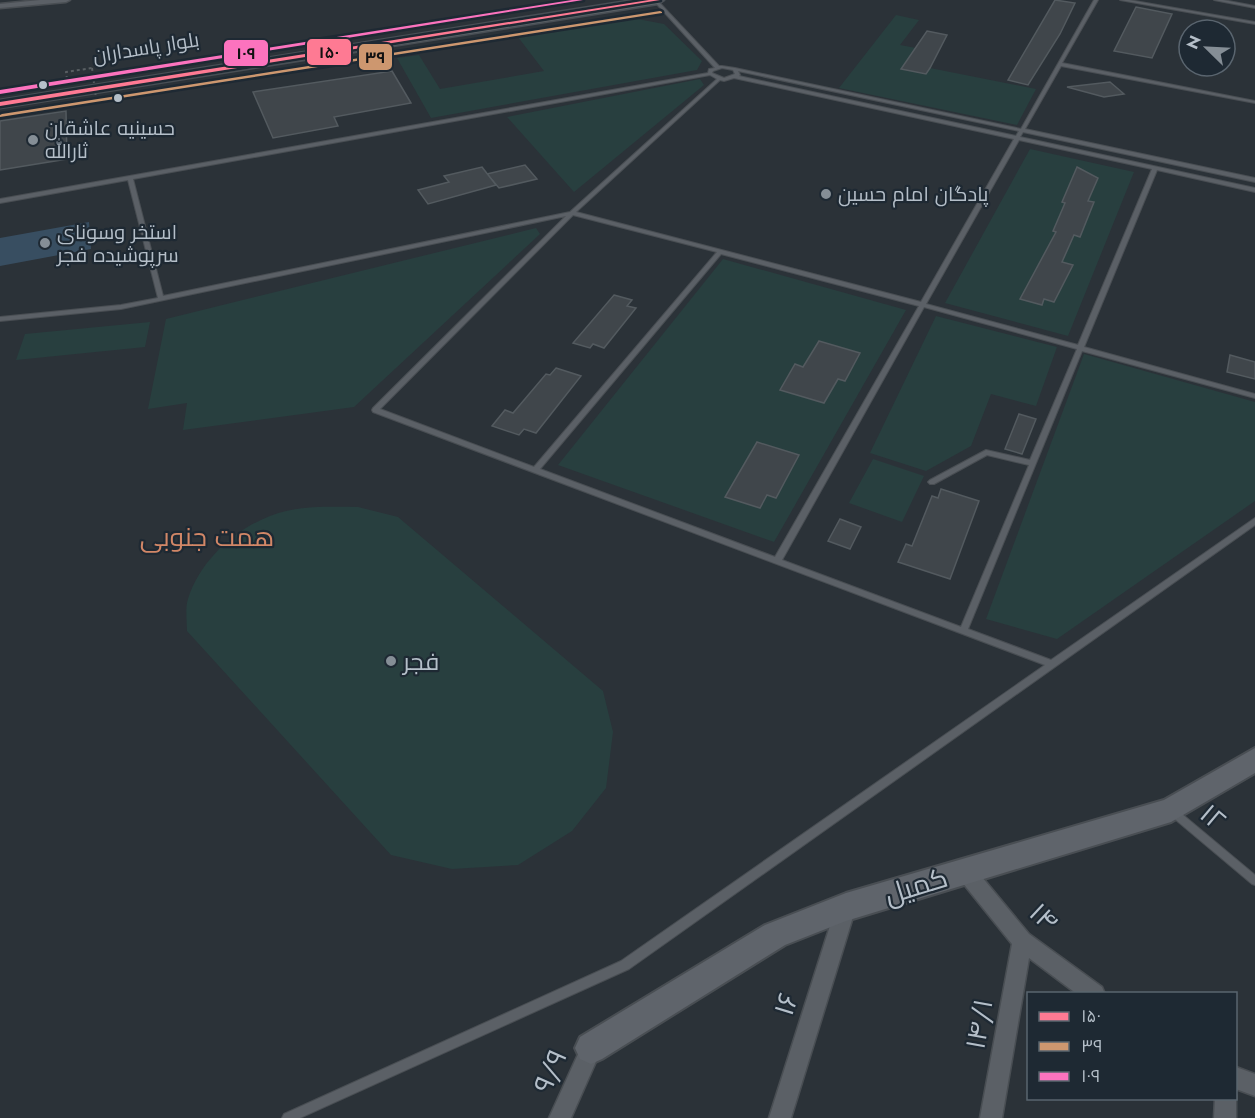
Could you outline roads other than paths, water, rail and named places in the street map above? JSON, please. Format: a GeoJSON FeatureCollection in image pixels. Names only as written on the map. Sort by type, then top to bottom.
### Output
{"type":"FeatureCollection","features":[{"type":"Feature","properties":{"kind":"main road","name":"بلوار پاسداران"},"geometry":{"type":"LineString","coordinates":[[0,104],[582,0]]}},
{"type":"Feature","properties":{"kind":"main road","name":"بلوار پاسداران"},"geometry":{"type":"LineString","coordinates":[[0,89],[656,0]]}},
{"type":"Feature","properties":{"kind":"street"},"geometry":{"type":"LineString","coordinates":[[0,6],[63,0]]}},
{"type":"Feature","properties":{"kind":"street","name":"کمیل"},"geometry":{"type":"LineString","coordinates":[[591,1048],[775,935],[846,908],[1171,810],[1255,759]]}},
{"type":"Feature","properties":{"kind":"street","name":"۱۴"},"geometry":{"type":"LineString","coordinates":[[965,871],[1022,941],[1094,992]]}},
{"type":"Feature","properties":{"kind":"street","name":"۱۶"},"geometry":{"type":"LineString","coordinates":[[780,1118],[846,908]]}},
{"type":"Feature","properties":{"kind":"street","name":"۱۴/۱"},"geometry":{"type":"LineString","coordinates":[[991,1118],[1022,941]]}},
{"type":"Feature","properties":{"kind":"street","name":"۹/۹"},"geometry":{"type":"LineString","coordinates":[[560,1118],[591,1048]]}},
{"type":"Feature","properties":{"kind":"street"},"geometry":{"type":"LineString","coordinates":[[1237,1078],[1255,1085]]}},
{"type":"Feature","properties":{"kind":"street"},"geometry":{"type":"LineString","coordinates":[[1226,1100],[1226,1118]]}},
{"type":"Feature","properties":{"kind":"lane"},"geometry":{"type":"LineString","coordinates":[[656,0],[717,67]]}},
{"type":"Feature","properties":{"kind":"lane"},"geometry":{"type":"LineString","coordinates":[[777,561],[1096,0]]}},
{"type":"Feature","properties":{"kind":"lane"},"geometry":{"type":"LineString","coordinates":[[1122,0],[1255,23]]}},
{"type":"Feature","properties":{"kind":"lane"},"geometry":{"type":"LineString","coordinates":[[1216,0],[1255,7]]}},
{"type":"Feature","properties":{"kind":"lane"},"geometry":{"type":"LineString","coordinates":[[1248,6],[1249,0]]}},
{"type":"Feature","properties":{"kind":"lane"},"geometry":{"type":"LineString","coordinates":[[1060,64],[1255,102]]}},
{"type":"Feature","properties":{"kind":"lane"},"geometry":{"type":"LineString","coordinates":[[710,74],[711,70],[717,67],[735,69],[1255,180]]}},
{"type":"Feature","properties":{"kind":"lane"},"geometry":{"type":"LineString","coordinates":[[735,69],[738,73],[736,77]]}},
{"type":"Feature","properties":{"kind":"lane"},"geometry":{"type":"LineString","coordinates":[[0,201],[710,74],[719,79]]}},
{"type":"Feature","properties":{"kind":"lane"},"geometry":{"type":"LineString","coordinates":[[1052,664],[375,410],[572,213],[719,79],[736,77],[1255,190]]}},
{"type":"Feature","properties":{"kind":"lane"},"geometry":{"type":"LineString","coordinates":[[963,631],[1155,168]]}},
{"type":"Feature","properties":{"kind":"lane"},"geometry":{"type":"LineString","coordinates":[[130,178],[161,299]]}},
{"type":"Feature","properties":{"kind":"lane"},"geometry":{"type":"LineString","coordinates":[[0,319],[121,307],[572,213],[924,305],[1255,396]]}},
{"type":"Feature","properties":{"kind":"lane"},"geometry":{"type":"LineString","coordinates":[[535,470],[720,252]]}},
{"type":"Feature","properties":{"kind":"lane"},"geometry":{"type":"LineString","coordinates":[[932,482],[986,452],[1032,463]]}},
{"type":"Feature","properties":{"kind":"lane"},"geometry":{"type":"LineString","coordinates":[[288,1118],[625,965],[1255,521]]}},
{"type":"Feature","properties":{"kind":"lane","name":"۱۲"},"geometry":{"type":"LineString","coordinates":[[1171,810],[1255,881]]}},
{"type":"Feature","properties":{"kind":"water","name":"استخر وسونای سرپوشیده فجر"},"geometry":{"type":"Polygon","coordinates":[[[89,222],[91,249],[0,266],[0,238],[89,222]]]}},
{"type":"Feature","properties":{"kind":"place","name":"حسینیه عاشقان ثارالله"},"geometry":{"type":"Point","coordinates":[33,140]}},
{"type":"Feature","properties":{"kind":"place","name":"پادگان امام حسین"},"geometry":{"type":"Point","coordinates":[826,194]}},
{"type":"Feature","properties":{"kind":"place","name":"استخر وسونای سرپوشیده فجر"},"geometry":{"type":"Point","coordinates":[45,243]}},
{"type":"Feature","properties":{"kind":"place","name":"فجر"},"geometry":{"type":"Point","coordinates":[391,661]}},
{"type":"Feature","properties":{"kind":"district","name":"همت جنوبی"},"geometry":{"type":"Point","coordinates":[207,537]}}]}
